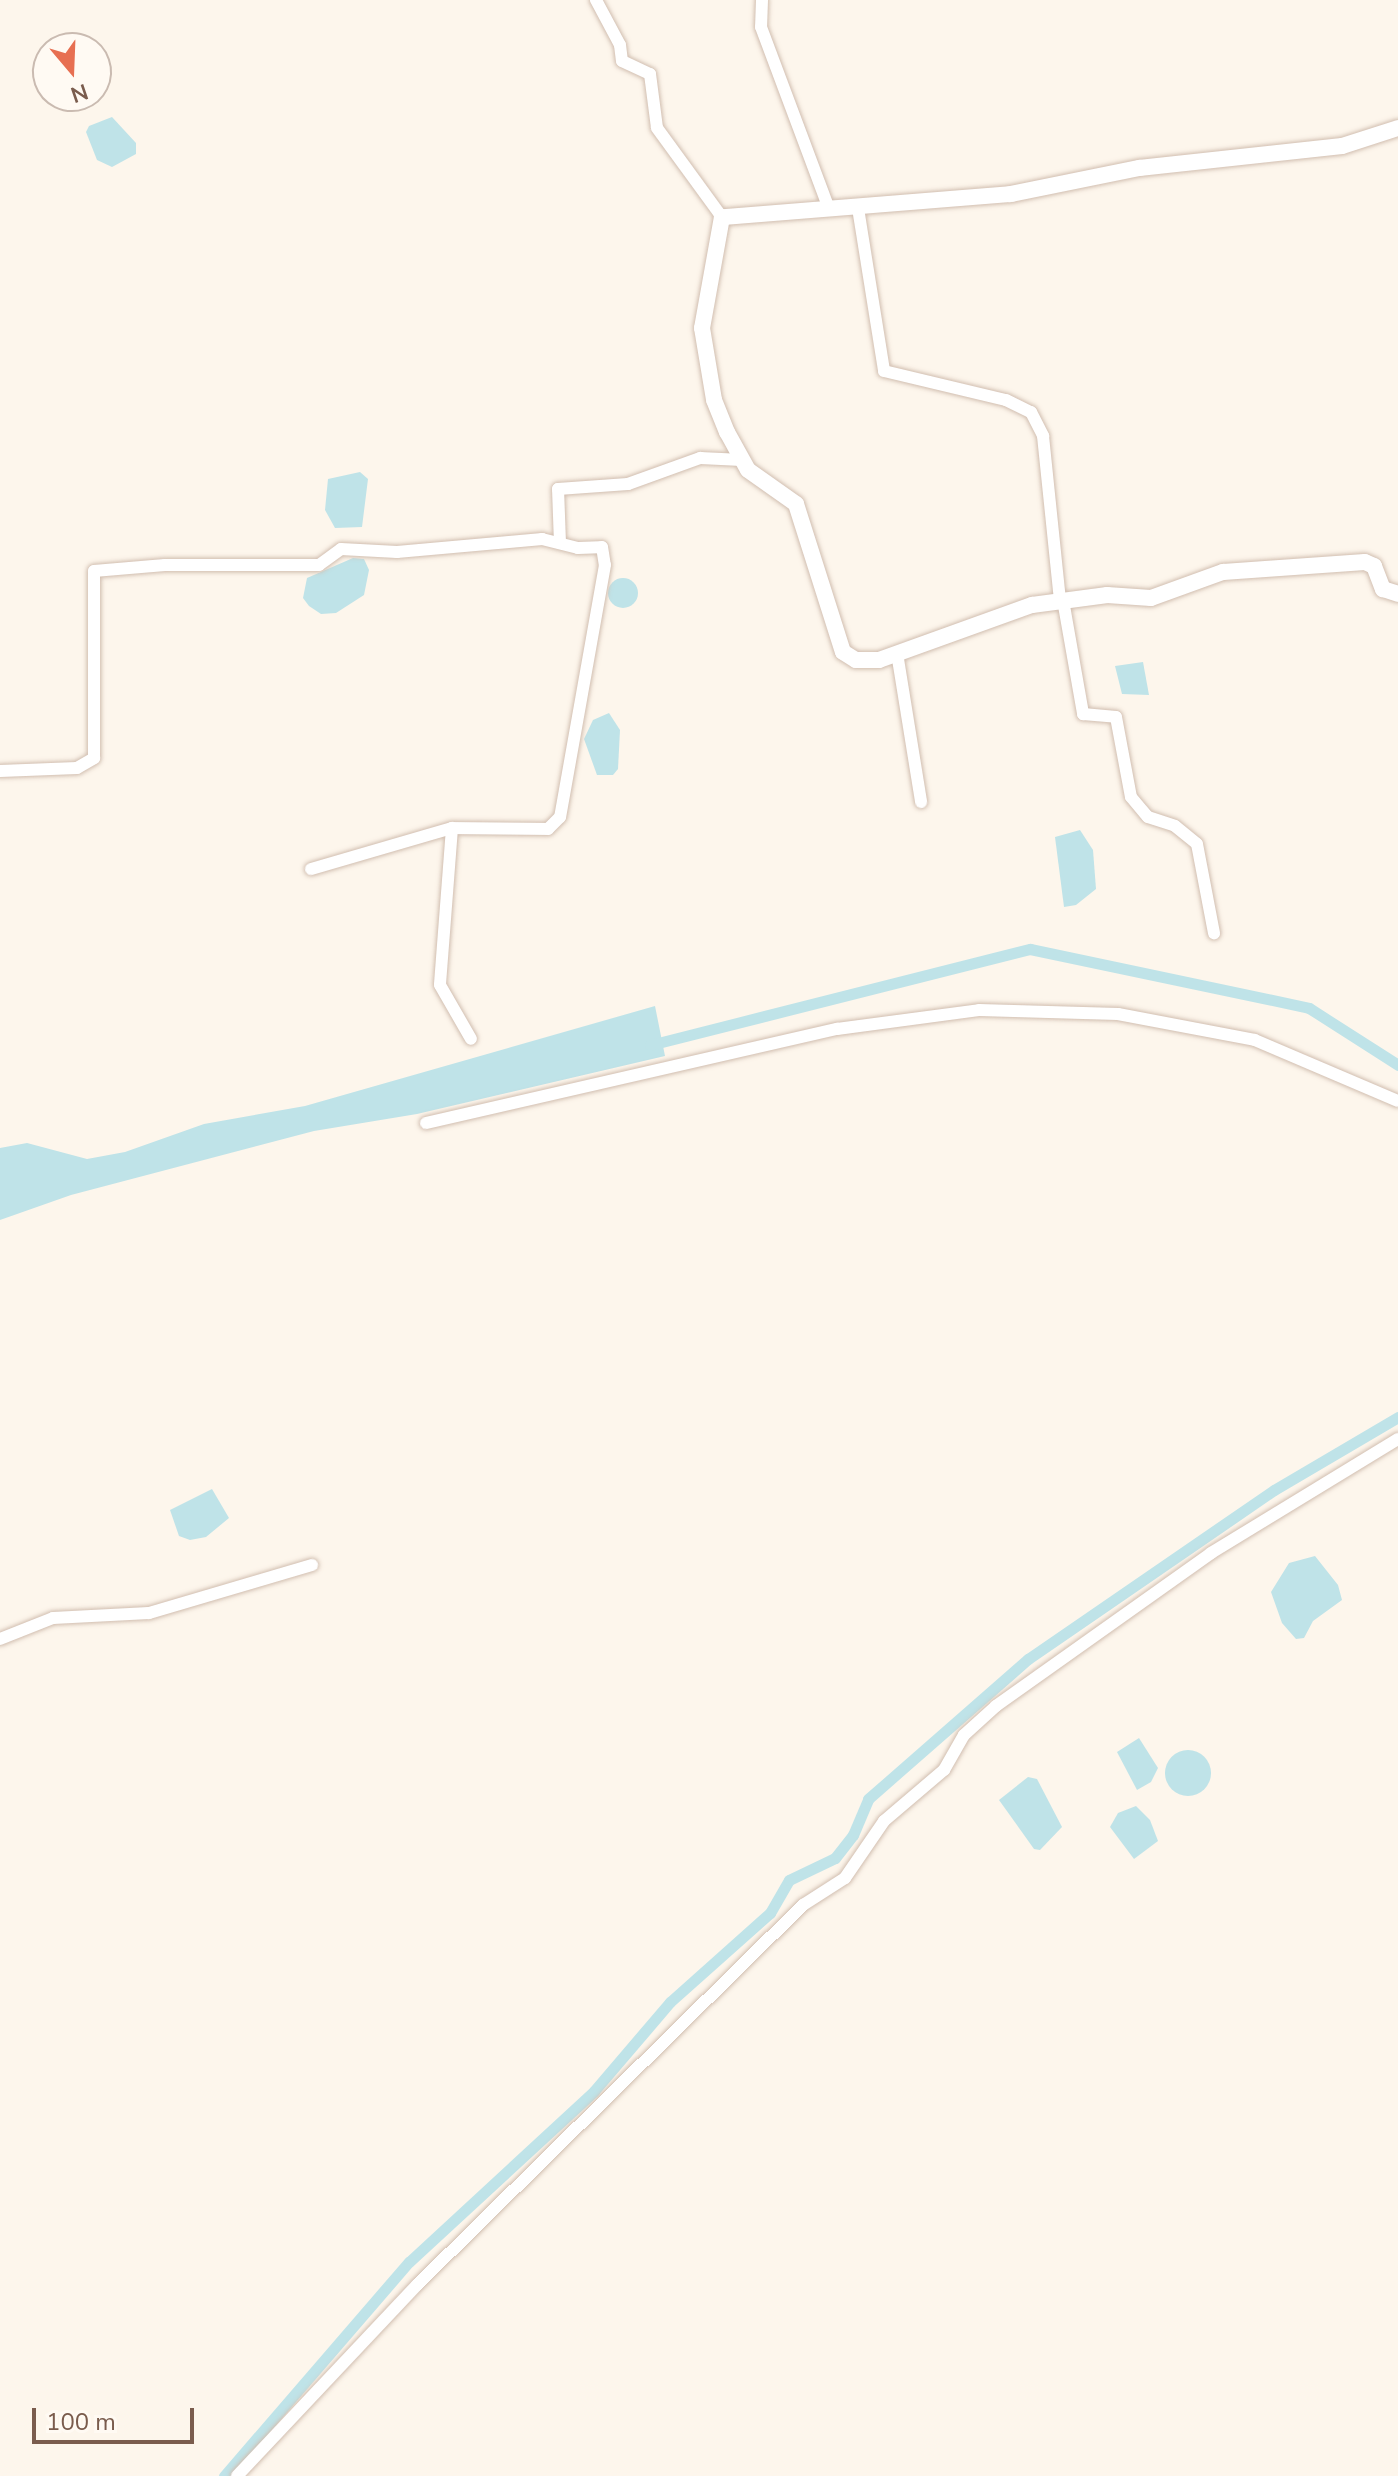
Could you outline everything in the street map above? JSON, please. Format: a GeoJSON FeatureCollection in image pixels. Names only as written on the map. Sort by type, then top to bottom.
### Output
{"type":"FeatureCollection","features":[{"type":"Feature","properties":{"kind":"street"},"geometry":{"type":"LineString","coordinates":[[596,0],[620,45],[622,61],[650,74],[657,128],[663,140],[722,217],[702,328],[714,400],[748,470],[796,504],[843,652],[856,660],[897,653],[982,621],[1062,600],[1151,598],[1223,572],[1365,562],[1374,566],[1383,589],[1398,594]]}},
{"type":"Feature","properties":{"kind":"street"},"geometry":{"type":"LineString","coordinates":[[762,0],[761,27],[829,209]]}},
{"type":"Feature","properties":{"kind":"street"},"geometry":{"type":"LineString","coordinates":[[722,217],[1011,194],[1139,168],[1342,146],[1398,128]]}},
{"type":"Feature","properties":{"kind":"street"},"geometry":{"type":"LineString","coordinates":[[858,208],[884,371],[1006,400],[1031,412],[1043,436],[1062,600],[1083,714],[1116,717],[1131,797],[1148,817],[1175,826],[1197,844],[1214,933]]}},
{"type":"Feature","properties":{"kind":"street"},"geometry":{"type":"LineString","coordinates":[[560,543],[558,489],[628,484],[700,458],[742,460]]}},
{"type":"Feature","properties":{"kind":"street"},"geometry":{"type":"LineString","coordinates":[[0,771],[77,768],[94,758],[94,571],[319,565],[341,549],[397,552],[542,539],[602,547],[605,565],[560,817],[548,829],[452,828],[311,869]]}},
{"type":"Feature","properties":{"kind":"street"},"geometry":{"type":"LineString","coordinates":[[897,653],[921,802]]}},
{"type":"Feature","properties":{"kind":"street"},"geometry":{"type":"LineString","coordinates":[[452,828],[440,985],[471,1039]]}},
{"type":"Feature","properties":{"kind":"street"},"geometry":{"type":"LineString","coordinates":[[426,1123],[837,1029],[979,1010],[1118,1014],[1255,1040],[1398,1101]]}},
{"type":"Feature","properties":{"kind":"street"},"geometry":{"type":"LineString","coordinates":[[237,2476],[417,2285],[803,1905],[845,1878],[884,1821],[944,1770],[964,1735],[996,1706],[1211,1553],[1398,1439]]}},
{"type":"Feature","properties":{"kind":"street"},"geometry":{"type":"LineString","coordinates":[[0,1639],[53,1618],[149,1613],[212,1590],[312,1565]]}},
{"type":"Feature","properties":{"kind":"water"},"geometry":{"type":"Polygon","coordinates":[[[112,117],[136,143],[136,154],[112,167],[97,160],[86,132],[89,126],[112,117]]]}},
{"type":"Feature","properties":{"kind":"water"},"geometry":{"type":"Polygon","coordinates":[[[360,472],[368,479],[362,527],[335,528],[325,510],[328,479],[360,472]]]}},
{"type":"Feature","properties":{"kind":"water"},"geometry":{"type":"Polygon","coordinates":[[[353,558],[364,559],[369,570],[364,595],[336,613],[321,614],[309,606],[303,598],[307,578],[353,558]]]}},
{"type":"Feature","properties":{"kind":"water"},"geometry":{"type":"Polygon","coordinates":[[[623,578],[634,582],[638,593],[634,604],[623,608],[612,604],[608,593],[612,582],[623,578]]]}},
{"type":"Feature","properties":{"kind":"water"},"geometry":{"type":"Polygon","coordinates":[[[1143,662],[1149,695],[1122,694],[1115,666],[1143,662]]]}},
{"type":"Feature","properties":{"kind":"water"},"geometry":{"type":"Polygon","coordinates":[[[609,713],[620,730],[618,769],[613,775],[597,775],[584,739],[593,720],[609,713]]]}},
{"type":"Feature","properties":{"kind":"water"},"geometry":{"type":"Polygon","coordinates":[[[1080,830],[1093,850],[1096,889],[1076,905],[1064,907],[1055,837],[1080,830]]]}},
{"type":"Feature","properties":{"kind":"water"},"geometry":{"type":"Polygon","coordinates":[[[655,1006],[665,1056],[417,1114],[314,1131],[71,1195],[0,1220],[0,1148],[27,1143],[87,1159],[125,1152],[204,1124],[305,1106],[655,1006]]]}},
{"type":"Feature","properties":{"kind":"water"},"geometry":{"type":"Polygon","coordinates":[[[212,1489],[229,1518],[206,1537],[190,1540],[179,1536],[170,1510],[212,1489]]]}},
{"type":"Feature","properties":{"kind":"water"},"geometry":{"type":"Polygon","coordinates":[[[1315,1556],[1338,1585],[1342,1600],[1313,1621],[1304,1638],[1296,1639],[1282,1623],[1271,1592],[1289,1563],[1315,1556]]]}},
{"type":"Feature","properties":{"kind":"water"},"geometry":{"type":"Polygon","coordinates":[[[1139,1738],[1158,1768],[1151,1782],[1137,1790],[1117,1752],[1139,1738]]]}},
{"type":"Feature","properties":{"kind":"water"},"geometry":{"type":"Polygon","coordinates":[[[1188,1750],[1204,1757],[1211,1773],[1204,1789],[1188,1796],[1172,1789],[1165,1773],[1172,1757],[1188,1750]]]}},
{"type":"Feature","properties":{"kind":"water"},"geometry":{"type":"Polygon","coordinates":[[[1028,1777],[1037,1779],[1062,1827],[1040,1850],[1034,1849],[999,1800],[1028,1777]]]}},
{"type":"Feature","properties":{"kind":"water"},"geometry":{"type":"Polygon","coordinates":[[[1136,1806],[1150,1820],[1158,1841],[1134,1859],[1110,1827],[1118,1813],[1136,1806]]]}},
{"type":"Feature","properties":{"kind":"waterway"},"geometry":{"type":"LineString","coordinates":[[650,1045],[1030,949],[1309,1008],[1398,1065]]}},
{"type":"Feature","properties":{"kind":"waterway"},"geometry":{"type":"LineString","coordinates":[[224,2476],[409,2262],[594,2091],[670,2002],[770,1913],[789,1880],[835,1858],[853,1835],[868,1799],[1028,1659],[1274,1490],[1398,1417]]}}]}
